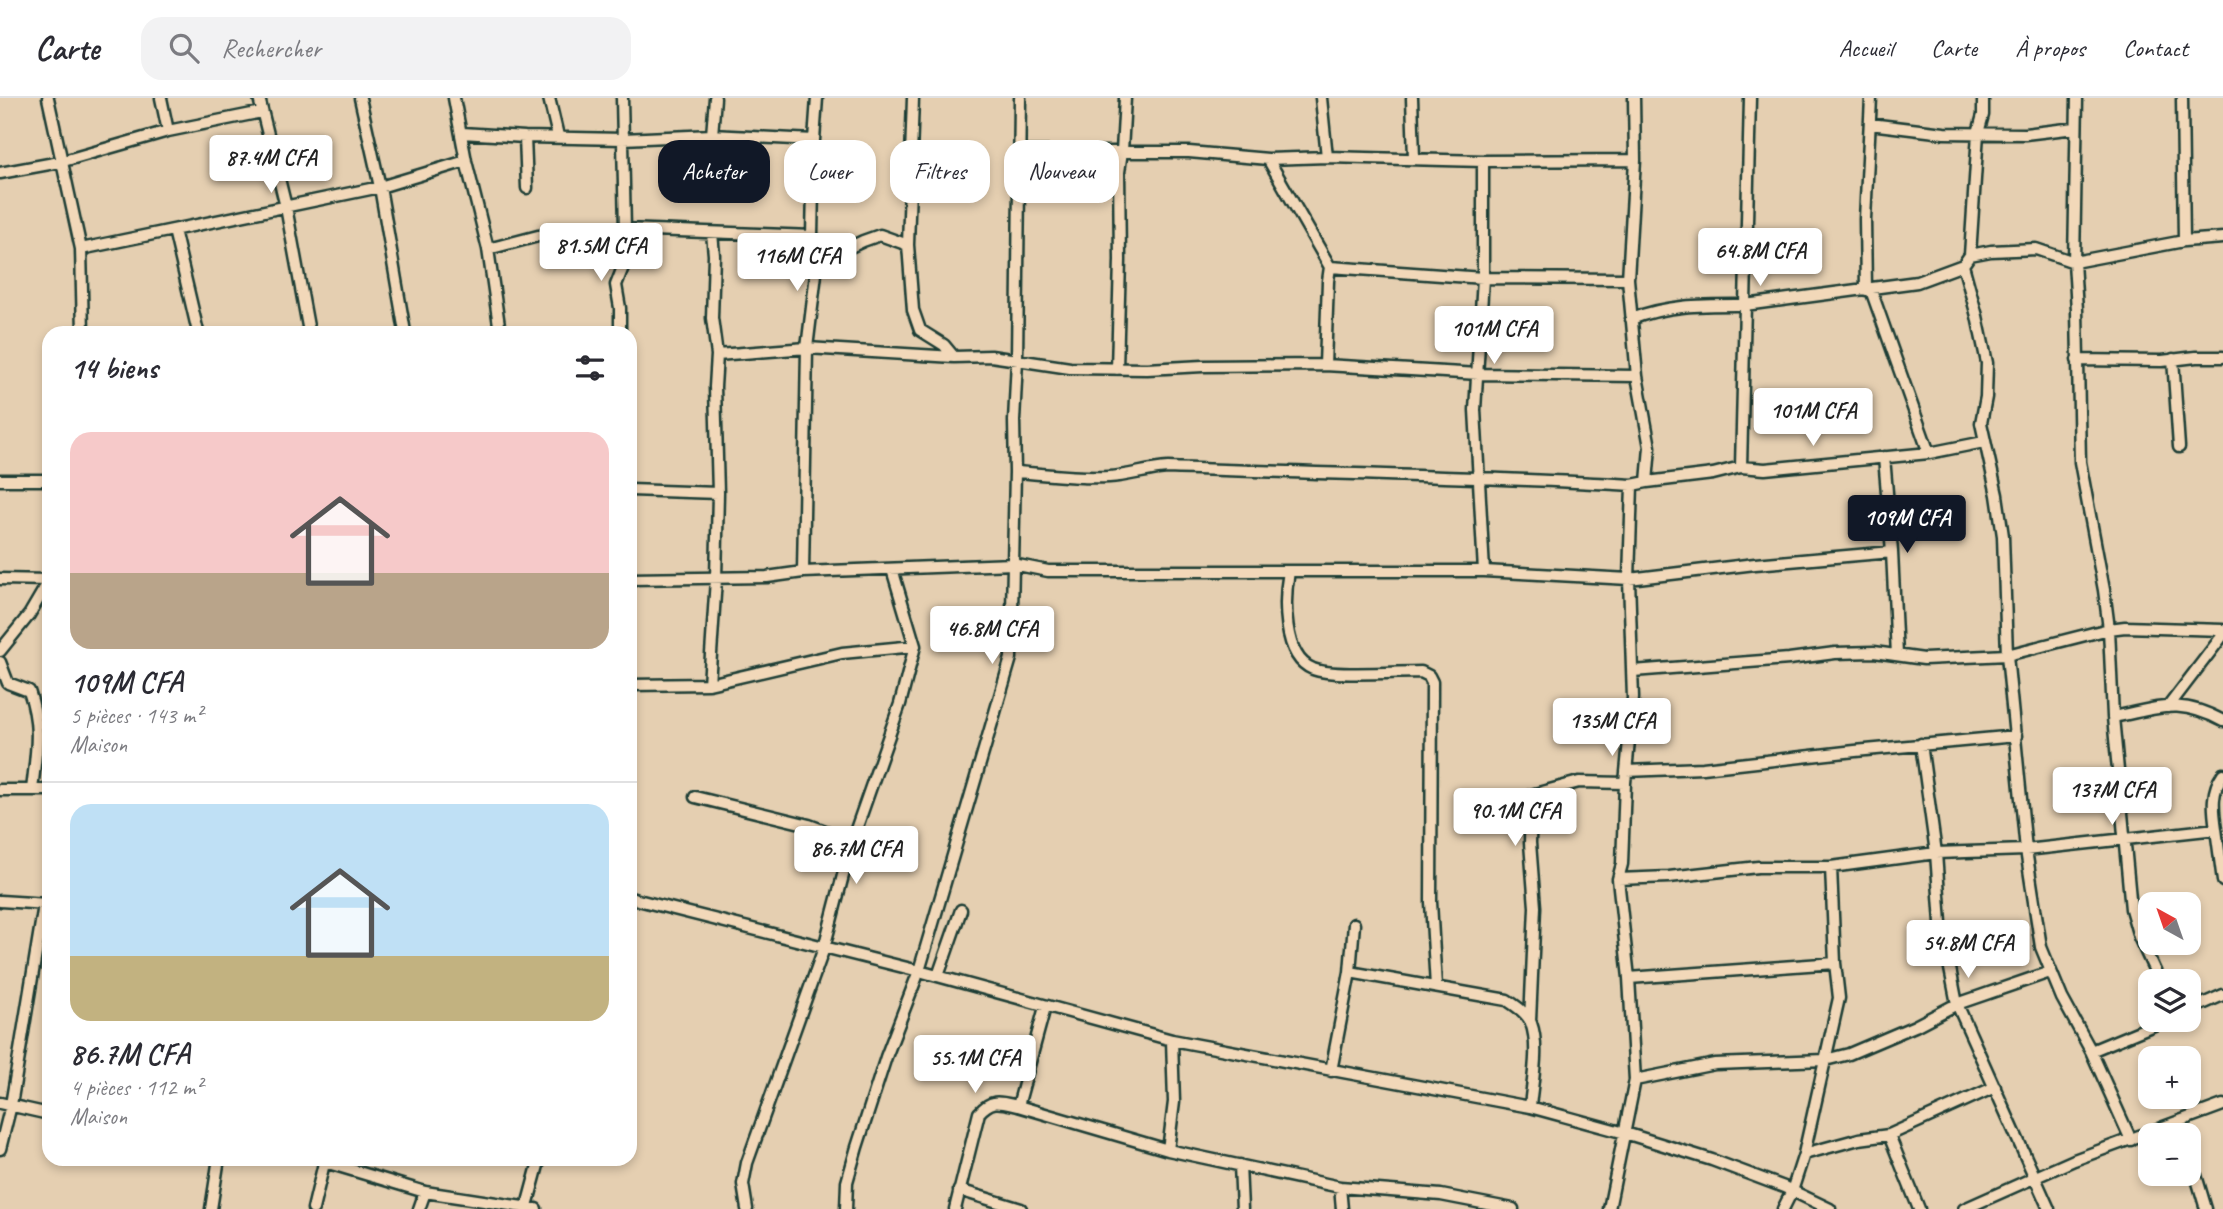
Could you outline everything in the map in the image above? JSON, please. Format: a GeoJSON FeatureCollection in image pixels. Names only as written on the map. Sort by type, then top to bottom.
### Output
{"type":"FeatureCollection","features":[{"type":"Feature","properties":{"kind":"street"},"geometry":{"type":"LineString","coordinates":[[48,98],[81,248],[83,326]]}},
{"type":"Feature","properties":{"kind":"street"},"geometry":{"type":"LineString","coordinates":[[161,98],[169,131]]}},
{"type":"Feature","properties":{"kind":"street"},"geometry":{"type":"LineString","coordinates":[[259,98],[286,207],[308,326]]}},
{"type":"Feature","properties":{"kind":"street"},"geometry":{"type":"LineString","coordinates":[[360,98],[380,187],[404,326]]}},
{"type":"Feature","properties":{"kind":"street"},"geometry":{"type":"LineString","coordinates":[[454,98],[466,161],[488,248],[499,326]]}},
{"type":"Feature","properties":{"kind":"street"},"geometry":{"type":"LineString","coordinates":[[549,98],[558,136]]}},
{"type":"Feature","properties":{"kind":"street"},"geometry":{"type":"LineString","coordinates":[[620,326],[616,285],[625,262],[622,98]]}},
{"type":"Feature","properties":{"kind":"street"},"geometry":{"type":"LineString","coordinates":[[712,135],[715,98]]}},
{"type":"Feature","properties":{"kind":"street"},"geometry":{"type":"LineString","coordinates":[[814,140],[817,98]]}},
{"type":"Feature","properties":{"kind":"street"},"geometry":{"type":"LineString","coordinates":[[913,98],[908,245],[913,310],[920,330],[944,345],[954,357]]}},
{"type":"Feature","properties":{"kind":"street"},"geometry":{"type":"LineString","coordinates":[[1020,98],[1020,140]]}},
{"type":"Feature","properties":{"kind":"street"},"geometry":{"type":"LineString","coordinates":[[1117,369],[1120,283],[1119,172],[1125,98]]}},
{"type":"Feature","properties":{"kind":"street"},"geometry":{"type":"LineString","coordinates":[[1321,98],[1327,157]]}},
{"type":"Feature","properties":{"kind":"street"},"geometry":{"type":"LineString","coordinates":[[1412,98],[1414,159]]}},
{"type":"Feature","properties":{"kind":"street"},"geometry":{"type":"LineString","coordinates":[[1634,98],[1635,160],[1628,279],[1637,376],[1650,447],[1647,482]]}},
{"type":"Feature","properties":{"kind":"street"},"geometry":{"type":"LineString","coordinates":[[1741,467],[1750,98]]}},
{"type":"Feature","properties":{"kind":"street"},"geometry":{"type":"LineString","coordinates":[[1871,98],[1865,219],[1868,290],[1929,453]]}},
{"type":"Feature","properties":{"kind":"street"},"geometry":{"type":"LineString","coordinates":[[1631,319],[1661,308],[1745,305],[1868,290],[1917,282],[1963,265],[1970,255],[1983,98]]}},
{"type":"Feature","properties":{"kind":"street"},"geometry":{"type":"LineString","coordinates":[[2077,98],[2074,262],[2080,462],[2109,629],[2113,717],[2131,909],[2139,937],[2154,969]]}},
{"type":"Feature","properties":{"kind":"street"},"geometry":{"type":"LineString","coordinates":[[2182,98],[2184,241]]}},
{"type":"Feature","properties":{"kind":"street"},"geometry":{"type":"LineString","coordinates":[[0,173],[60,162],[169,131],[262,112]]}},
{"type":"Feature","properties":{"kind":"street"},"geometry":{"type":"LineString","coordinates":[[1870,124],[1944,133],[2025,134],[2075,128]]}},
{"type":"Feature","properties":{"kind":"street"},"geometry":{"type":"LineString","coordinates":[[462,133],[525,138],[558,136],[624,139],[712,135],[797,140]]}},
{"type":"Feature","properties":{"kind":"street"},"geometry":{"type":"LineString","coordinates":[[525,138],[527,188]]}},
{"type":"Feature","properties":{"kind":"street"},"geometry":{"type":"LineString","coordinates":[[1119,151],[1189,152],[1268,159],[1327,157],[1483,162],[1635,160]]}},
{"type":"Feature","properties":{"kind":"street"},"geometry":{"type":"LineString","coordinates":[[1268,159],[1330,267],[1325,365]]}},
{"type":"Feature","properties":{"kind":"street"},"geometry":{"type":"LineString","coordinates":[[81,248],[380,187],[466,161]]}},
{"type":"Feature","properties":{"kind":"street"},"geometry":{"type":"LineString","coordinates":[[1483,162],[1483,278],[1475,410],[1484,572]]}},
{"type":"Feature","properties":{"kind":"street"},"geometry":{"type":"LineString","coordinates":[[813,203],[812,236],[827,252]]}},
{"type":"Feature","properties":{"kind":"street"},"geometry":{"type":"LineString","coordinates":[[846,1209],[847,1182],[857,1147],[886,1057],[919,971],[1011,658],[1018,203]]}},
{"type":"Feature","properties":{"kind":"street"},"geometry":{"type":"LineString","coordinates":[[488,248],[538,236],[625,229],[812,236]]}},
{"type":"Feature","properties":{"kind":"street"},"geometry":{"type":"LineString","coordinates":[[174,230],[197,326]]}},
{"type":"Feature","properties":{"kind":"street"},"geometry":{"type":"LineString","coordinates":[[709,684],[718,493],[715,387],[717,355],[712,318],[712,233]]}},
{"type":"Feature","properties":{"kind":"street"},"geometry":{"type":"LineString","coordinates":[[827,252],[842,251],[880,236],[908,245]]}},
{"type":"Feature","properties":{"kind":"street"},"geometry":{"type":"LineString","coordinates":[[1970,255],[2027,248],[2074,262],[2184,241],[2223,238]]}},
{"type":"Feature","properties":{"kind":"street"},"geometry":{"type":"LineString","coordinates":[[803,572],[807,348],[816,274],[827,252]]}},
{"type":"Feature","properties":{"kind":"street"},"geometry":{"type":"LineString","coordinates":[[1963,265],[1987,363],[1986,397],[1981,423],[2003,536],[2007,655],[2026,850],[2041,947],[2050,972],[2091,1051],[2131,1140]]}},
{"type":"Feature","properties":{"kind":"street"},"geometry":{"type":"LineString","coordinates":[[1330,267],[1483,278],[1628,279]]}},
{"type":"Feature","properties":{"kind":"street"},"geometry":{"type":"LineString","coordinates":[[717,355],[807,348],[954,357],[991,356],[1053,367],[1117,369],[1325,365],[1479,374],[1637,376]]}},
{"type":"Feature","properties":{"kind":"street"},"geometry":{"type":"LineString","coordinates":[[2077,360],[2223,357]]}},
{"type":"Feature","properties":{"kind":"street"},"geometry":{"type":"LineString","coordinates":[[2173,359],[2179,447]]}},
{"type":"Feature","properties":{"kind":"street"},"geometry":{"type":"LineString","coordinates":[[1015,472],[1105,478],[1168,468],[1479,476],[1632,485],[1713,474],[1741,467],[1765,469],[1929,453],[1984,442]]}},
{"type":"Feature","properties":{"kind":"street"},"geometry":{"type":"LineString","coordinates":[[1884,457],[1892,552],[1896,655]]}},
{"type":"Feature","properties":{"kind":"street"},"geometry":{"type":"LineString","coordinates":[[0,480],[42,480]]}},
{"type":"Feature","properties":{"kind":"street"},"geometry":{"type":"LineString","coordinates":[[1609,1209],[1635,1080],[1629,978],[1618,879],[1622,864],[1625,783],[1632,720],[1629,579],[1632,485]]}},
{"type":"Feature","properties":{"kind":"street"},"geometry":{"type":"LineString","coordinates":[[637,490],[718,493]]}},
{"type":"Feature","properties":{"kind":"street"},"geometry":{"type":"LineString","coordinates":[[637,579],[767,578],[803,572],[1013,564],[1048,571],[1484,572],[1629,579],[1892,552]]}},
{"type":"Feature","properties":{"kind":"street"},"geometry":{"type":"LineString","coordinates":[[747,1209],[743,1184],[747,1163],[824,947],[852,841],[900,704],[915,646],[892,569]]}},
{"type":"Feature","properties":{"kind":"street"},"geometry":{"type":"LineString","coordinates":[[1289,571],[1285,593],[1287,618],[1292,646],[1301,662],[1314,669],[1330,672],[1421,672],[1429,676],[1432,682],[1432,902],[1436,987]]}},
{"type":"Feature","properties":{"kind":"street"},"geometry":{"type":"LineString","coordinates":[[0,579],[42,581]]}},
{"type":"Feature","properties":{"kind":"street"},"geometry":{"type":"LineString","coordinates":[[0,651],[29,615],[42,593]]}},
{"type":"Feature","properties":{"kind":"street"},"geometry":{"type":"LineString","coordinates":[[1633,671],[1835,653],[1874,652],[1924,659],[2007,655],[2125,627],[2223,630]]}},
{"type":"Feature","properties":{"kind":"street"},"geometry":{"type":"LineString","coordinates":[[2168,707],[2223,635]]}},
{"type":"Feature","properties":{"kind":"street"},"geometry":{"type":"LineString","coordinates":[[637,685],[709,684],[842,653],[915,646]]}},
{"type":"Feature","properties":{"kind":"street"},"geometry":{"type":"LineString","coordinates":[[0,662],[8,683],[29,691],[42,723]]}},
{"type":"Feature","properties":{"kind":"street"},"geometry":{"type":"LineString","coordinates":[[2113,717],[2175,705],[2200,710],[2223,721]]}},
{"type":"Feature","properties":{"kind":"street"},"geometry":{"type":"LineString","coordinates":[[32,790],[42,731]]}},
{"type":"Feature","properties":{"kind":"street"},"geometry":{"type":"LineString","coordinates":[[1626,771],[1703,768],[2016,736]]}},
{"type":"Feature","properties":{"kind":"street"},"geometry":{"type":"LineString","coordinates":[[1921,744],[1936,853],[1941,923],[1957,1004],[2049,1209]]}},
{"type":"Feature","properties":{"kind":"street"},"geometry":{"type":"LineString","coordinates":[[2223,774],[2213,796],[2223,881]]}},
{"type":"Feature","properties":{"kind":"street"},"geometry":{"type":"LineString","coordinates":[[1530,1107],[1534,1052],[1530,1021],[1535,907],[1530,842],[1531,794],[1579,782],[1625,783]]}},
{"type":"Feature","properties":{"kind":"street"},"geometry":{"type":"LineString","coordinates":[[0,790],[42,790]]}},
{"type":"Feature","properties":{"kind":"street"},"geometry":{"type":"LineString","coordinates":[[695,797],[809,825],[852,841]]}},
{"type":"Feature","properties":{"kind":"street"},"geometry":{"type":"LineString","coordinates":[[1618,879],[1669,877],[1758,867],[1832,867],[1936,853],[2026,850],[2216,829]]}},
{"type":"Feature","properties":{"kind":"street"},"geometry":{"type":"LineString","coordinates":[[1783,1209],[1804,1154],[1839,998],[1835,963],[1832,867]]}},
{"type":"Feature","properties":{"kind":"street"},"geometry":{"type":"LineString","coordinates":[[637,899],[939,976],[1172,1040],[1530,1107],[1712,1160],[1792,1191],[1829,1209]]}},
{"type":"Feature","properties":{"kind":"street"},"geometry":{"type":"LineString","coordinates":[[0,901],[42,904]]}},
{"type":"Feature","properties":{"kind":"street"},"geometry":{"type":"LineString","coordinates":[[939,976],[961,910]]}},
{"type":"Feature","properties":{"kind":"street"},"geometry":{"type":"LineString","coordinates":[[0,1149],[5,1104],[42,924]]}},
{"type":"Feature","properties":{"kind":"street"},"geometry":{"type":"LineString","coordinates":[[1331,1071],[1350,972],[1354,924]]}},
{"type":"Feature","properties":{"kind":"street"},"geometry":{"type":"LineString","coordinates":[[1629,978],[1835,963]]}},
{"type":"Feature","properties":{"kind":"street"},"geometry":{"type":"LineString","coordinates":[[1350,972],[1507,1000],[1520,1008],[1530,1021]]}},
{"type":"Feature","properties":{"kind":"street"},"geometry":{"type":"LineString","coordinates":[[1635,1080],[1714,1064],[1825,1060],[1869,1047],[1957,1004],[2050,972]]}},
{"type":"Feature","properties":{"kind":"street"},"geometry":{"type":"LineString","coordinates":[[2201,1005],[2223,995]]}},
{"type":"Feature","properties":{"kind":"street"},"geometry":{"type":"LineString","coordinates":[[1018,1105],[1045,1007]]}},
{"type":"Feature","properties":{"kind":"street"},"geometry":{"type":"LineString","coordinates":[[2091,1051],[2138,1032]]}},
{"type":"Feature","properties":{"kind":"street"},"geometry":{"type":"LineString","coordinates":[[1168,1150],[1174,1102],[1172,1040]]}},
{"type":"Feature","properties":{"kind":"street"},"geometry":{"type":"LineString","coordinates":[[1804,1154],[1859,1139],[1889,1135],[1995,1087]]}},
{"type":"Feature","properties":{"kind":"street"},"geometry":{"type":"LineString","coordinates":[[955,1209],[979,1113],[987,1104],[998,1102],[1018,1105],[1168,1150],[1340,1187],[1441,1195],[1513,1209]]}},
{"type":"Feature","properties":{"kind":"street"},"geometry":{"type":"LineString","coordinates":[[5,1104],[42,1112]]}},
{"type":"Feature","properties":{"kind":"street"},"geometry":{"type":"LineString","coordinates":[[1964,1209],[2074,1160],[2223,1105]]}},
{"type":"Feature","properties":{"kind":"street"},"geometry":{"type":"LineString","coordinates":[[1889,1135],[1919,1209]]}},
{"type":"Feature","properties":{"kind":"street"},"geometry":{"type":"LineString","coordinates":[[1240,1165],[1242,1209]]}},
{"type":"Feature","properties":{"kind":"street"},"geometry":{"type":"LineString","coordinates":[[211,1209],[218,1166]]}},
{"type":"Feature","properties":{"kind":"street"},"geometry":{"type":"LineString","coordinates":[[313,1209],[324,1166]]}},
{"type":"Feature","properties":{"kind":"street"},"geometry":{"type":"LineString","coordinates":[[344,1166],[425,1192],[532,1208],[539,1166]]}},
{"type":"Feature","properties":{"kind":"street"},"geometry":{"type":"LineString","coordinates":[[2199,1186],[2206,1209]]}},
{"type":"Feature","properties":{"kind":"street"},"geometry":{"type":"LineString","coordinates":[[1340,1187],[1342,1209]]}},
{"type":"Feature","properties":{"kind":"street"},"geometry":{"type":"LineString","coordinates":[[959,1190],[1021,1209]]}},
{"type":"Feature","properties":{"kind":"street"},"geometry":{"type":"LineString","coordinates":[[419,1209],[425,1192]]}}]}
